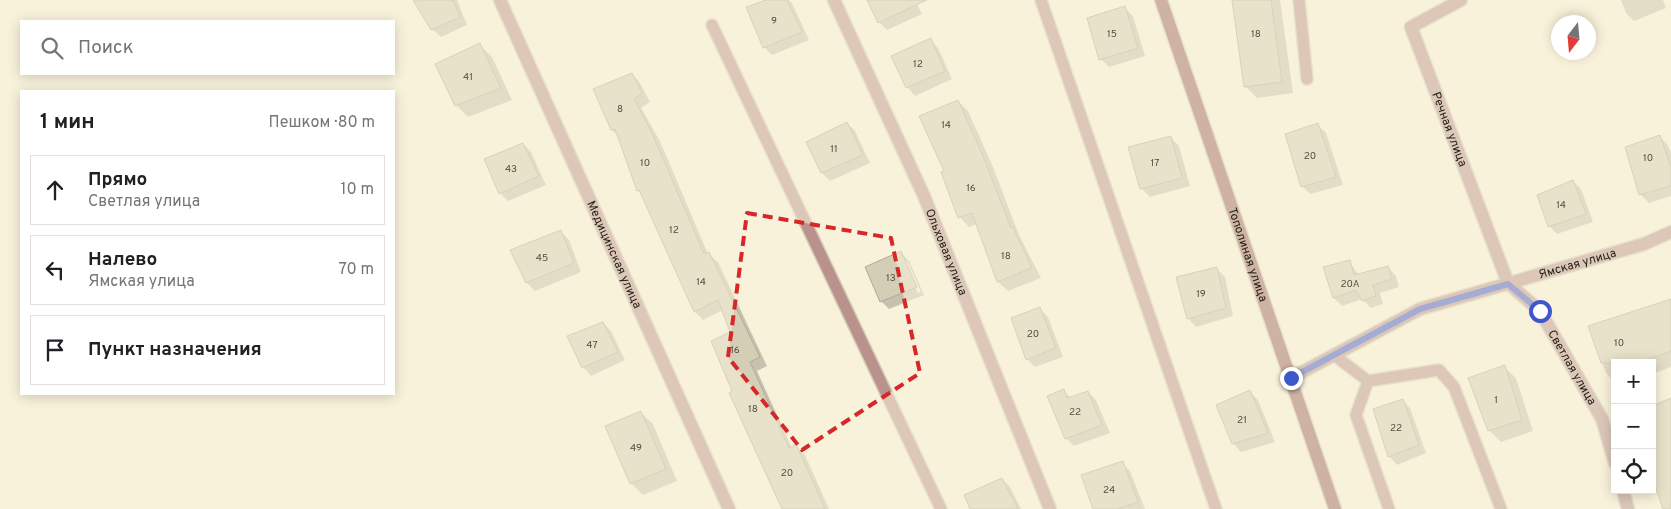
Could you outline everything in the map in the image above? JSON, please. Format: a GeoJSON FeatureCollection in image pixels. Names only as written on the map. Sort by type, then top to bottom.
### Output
{"type":"FeatureCollection","features":[{"type":"Feature","properties":{"kind":"street","name":"Медицинская улица"},"geometry":{"type":"LineString","coordinates":[[500,0],[729,509]]}},
{"type":"Feature","properties":{"kind":"street","name":"Ольховая улица"},"geometry":{"type":"LineString","coordinates":[[834,0],[924,196],[1050,509]]}},
{"type":"Feature","properties":{"kind":"street","name":"Тополиная улица"},"geometry":{"type":"LineString","coordinates":[[1161,0],[1335,509]]}},
{"type":"Feature","properties":{"kind":"street","name":"Речная улица"},"geometry":{"type":"LineString","coordinates":[[1461,0],[1411,28],[1508,284]]}},
{"type":"Feature","properties":{"kind":"street","name":"Ямская улица"},"geometry":{"type":"LineString","coordinates":[[1291,378],[1420,309],[1644,244],[1671,232]]}},
{"type":"Feature","properties":{"kind":"street","name":"Светлая улица"},"geometry":{"type":"LineString","coordinates":[[1508,284],[1540,311],[1602,419],[1611,449]]}},
{"type":"Feature","properties":{"kind":"street"},"geometry":{"type":"LineString","coordinates":[[1624,494],[1628,509]]}},
{"type":"Feature","properties":{"kind":"lane"},"geometry":{"type":"LineString","coordinates":[[1041,0],[1216,509]]}},
{"type":"Feature","properties":{"kind":"lane"},"geometry":{"type":"LineString","coordinates":[[1299,0],[1307,80]]}},
{"type":"Feature","properties":{"kind":"lane"},"geometry":{"type":"LineString","coordinates":[[712,26],[941,509]]}},
{"type":"Feature","properties":{"kind":"lane"},"geometry":{"type":"LineString","coordinates":[[1334,355],[1368,381],[1439,370],[1454,387],[1501,509]]}},
{"type":"Feature","properties":{"kind":"lane"},"geometry":{"type":"LineString","coordinates":[[1368,381],[1356,415],[1389,509]]}},
{"type":"Feature","properties":{"kind":"highlighted area"},"geometry":{"type":"Polygon","coordinates":[[[747,213],[891,238],[920,373],[802,450],[728,357],[747,213]]]}},
{"type":"Feature","properties":{"kind":"building"},"geometry":{"type":"Polygon","coordinates":[[[413,0],[453,0],[460,17],[431,30],[413,0]]]}},
{"type":"Feature","properties":{"kind":"building"},"geometry":{"type":"Polygon","coordinates":[[[766,0],[787,0],[802,32],[763,48],[746,7],[766,0]]]}},
{"type":"Feature","properties":{"kind":"building"},"geometry":{"type":"Polygon","coordinates":[[[867,0],[927,0],[878,23],[867,0]]]}},
{"type":"Feature","properties":{"kind":"building"},"geometry":{"type":"Polygon","coordinates":[[[1232,0],[1271,0],[1282,82],[1244,87],[1232,0]]]}},
{"type":"Feature","properties":{"kind":"building"},"geometry":{"type":"Polygon","coordinates":[[[1125,6],[1138,48],[1099,60],[1087,18],[1125,6]]]}},
{"type":"Feature","properties":{"kind":"building"},"geometry":{"type":"Polygon","coordinates":[[[931,38],[945,71],[906,88],[891,56],[931,38]]]}},
{"type":"Feature","properties":{"kind":"building"},"geometry":{"type":"Polygon","coordinates":[[[480,43],[501,88],[455,106],[435,64],[480,43]]]}},
{"type":"Feature","properties":{"kind":"building"},"geometry":{"type":"Polygon","coordinates":[[[632,73],[642,93],[634,99],[651,131],[704,254],[709,252],[760,357],[750,362],[789,448],[796,444],[825,509],[782,509],[729,393],[732,391],[711,341],[730,332],[718,300],[694,312],[639,190],[637,191],[615,129],[611,130],[593,89],[632,73]]]}},
{"type":"Feature","properties":{"kind":"building"},"geometry":{"type":"Polygon","coordinates":[[[958,100],[983,156],[1011,228],[1013,227],[1032,268],[997,282],[972,213],[958,218],[941,172],[944,171],[919,116],[958,100]]]}},
{"type":"Feature","properties":{"kind":"building"},"geometry":{"type":"Polygon","coordinates":[[[847,122],[863,155],[821,173],[806,142],[847,122]]]}},
{"type":"Feature","properties":{"kind":"building"},"geometry":{"type":"Polygon","coordinates":[[[1318,123],[1336,177],[1301,187],[1285,134],[1318,123]]]}},
{"type":"Feature","properties":{"kind":"building"},"geometry":{"type":"Polygon","coordinates":[[[1660,135],[1671,167],[1671,186],[1639,195],[1625,147],[1660,135]]]}},
{"type":"Feature","properties":{"kind":"building"},"geometry":{"type":"Polygon","coordinates":[[[1171,136],[1182,178],[1140,189],[1128,147],[1171,136]]]}},
{"type":"Feature","properties":{"kind":"building"},"geometry":{"type":"Polygon","coordinates":[[[523,143],[539,176],[499,194],[484,159],[523,143]]]}},
{"type":"Feature","properties":{"kind":"building"},"geometry":{"type":"Polygon","coordinates":[[[1573,180],[1586,214],[1548,227],[1537,195],[1573,180]]]}},
{"type":"Feature","properties":{"kind":"building"},"geometry":{"type":"Polygon","coordinates":[[[561,230],[574,263],[526,283],[510,250],[561,230]]]}},
{"type":"Feature","properties":{"kind":"building"},"geometry":{"type":"Polygon","coordinates":[[[901,251],[917,287],[880,302],[865,267],[901,251]]]}},
{"type":"Feature","properties":{"kind":"building"},"geometry":{"type":"Polygon","coordinates":[[[1350,260],[1354,275],[1388,266],[1392,279],[1373,285],[1376,296],[1362,301],[1356,290],[1333,298],[1323,267],[1350,260]]]}},
{"type":"Feature","properties":{"kind":"building"},"geometry":{"type":"Polygon","coordinates":[[[1217,267],[1226,308],[1187,319],[1176,277],[1217,267]]]}},
{"type":"Feature","properties":{"kind":"building"},"geometry":{"type":"Polygon","coordinates":[[[1671,299],[1671,351],[1649,359],[1611,359],[1611,363],[1601,363],[1588,326],[1671,299]]]}},
{"type":"Feature","properties":{"kind":"building"},"geometry":{"type":"Polygon","coordinates":[[[1040,307],[1056,348],[1026,360],[1011,318],[1040,307]]]}},
{"type":"Feature","properties":{"kind":"building"},"geometry":{"type":"Polygon","coordinates":[[[603,322],[618,352],[582,368],[567,336],[603,322]]]}},
{"type":"Feature","properties":{"kind":"building"},"geometry":{"type":"Polygon","coordinates":[[[1505,365],[1522,420],[1488,431],[1468,378],[1505,365]]]}},
{"type":"Feature","properties":{"kind":"building"},"geometry":{"type":"Polygon","coordinates":[[[1064,389],[1067,398],[1088,391],[1102,425],[1065,439],[1047,396],[1064,389]]]}},
{"type":"Feature","properties":{"kind":"building"},"geometry":{"type":"Polygon","coordinates":[[[1250,390],[1268,433],[1232,444],[1216,405],[1250,390]]]}},
{"type":"Feature","properties":{"kind":"building"},"geometry":{"type":"Polygon","coordinates":[[[1671,398],[1671,509],[1663,509],[1656,489],[1656,404],[1671,398]]]}},
{"type":"Feature","properties":{"kind":"building"},"geometry":{"type":"Polygon","coordinates":[[[1403,399],[1419,445],[1388,457],[1373,409],[1403,399]]]}},
{"type":"Feature","properties":{"kind":"building"},"geometry":{"type":"Polygon","coordinates":[[[641,411],[666,469],[630,484],[605,426],[641,411]]]}},
{"type":"Feature","properties":{"kind":"building"},"geometry":{"type":"Polygon","coordinates":[[[1123,461],[1138,502],[1117,509],[1093,509],[1081,475],[1123,461]]]}},
{"type":"Feature","properties":{"kind":"building"},"geometry":{"type":"Polygon","coordinates":[[[1002,478],[1018,509],[970,509],[964,495],[1002,478]]]}},
{"type":"Feature","properties":{"kind":"route"},"geometry":{"type":"LineString","coordinates":[[1291,378],[1420,309],[1508,284],[1540,311]]}}]}
